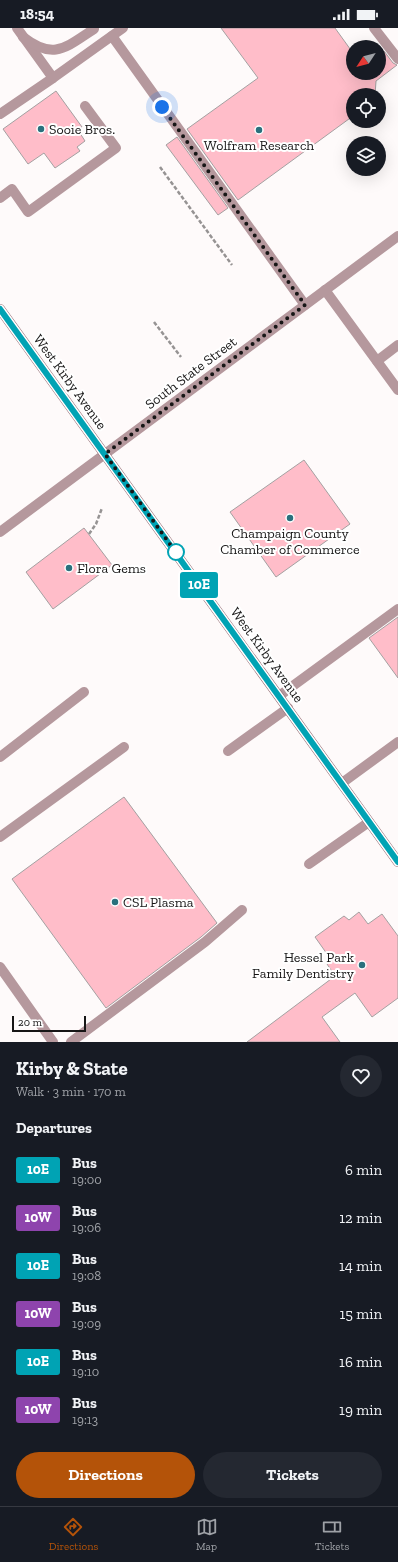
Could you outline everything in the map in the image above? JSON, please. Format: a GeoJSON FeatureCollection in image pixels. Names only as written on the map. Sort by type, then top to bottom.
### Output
{"type":"FeatureCollection","features":[{"type":"Feature","properties":{"kind":"main road","name":"West Kirby Avenue"},"geometry":{"type":"LineString","coordinates":[[0,309],[398,862]]}},
{"type":"Feature","properties":{"kind":"street"},"geometry":{"type":"LineString","coordinates":[[17,28],[53,78]]}},
{"type":"Feature","properties":{"kind":"street"},"geometry":{"type":"LineString","coordinates":[[78,28],[86,30],[95,28]]}},
{"type":"Feature","properties":{"kind":"street"},"geometry":{"type":"LineString","coordinates":[[23,37],[40,48],[55,50],[73,42],[95,28]]}},
{"type":"Feature","properties":{"kind":"street"},"geometry":{"type":"LineString","coordinates":[[0,114],[123,28]]}},
{"type":"Feature","properties":{"kind":"street"},"geometry":{"type":"LineString","coordinates":[[374,28],[398,59]]}},
{"type":"Feature","properties":{"kind":"street"},"geometry":{"type":"LineString","coordinates":[[112,36],[305,305]]}},
{"type":"Feature","properties":{"kind":"street"},"geometry":{"type":"LineString","coordinates":[[0,198],[12,189],[28,212],[116,148],[85,106]]}},
{"type":"Feature","properties":{"kind":"street","name":"South State Street"},"geometry":{"type":"LineString","coordinates":[[0,532],[398,236]]}},
{"type":"Feature","properties":{"kind":"street"},"geometry":{"type":"LineString","coordinates":[[325,290],[398,390]]}},
{"type":"Feature","properties":{"kind":"street"},"geometry":{"type":"LineString","coordinates":[[377,361],[398,345]]}},
{"type":"Feature","properties":{"kind":"street"},"geometry":{"type":"LineString","coordinates":[[279,696],[398,609]]}},
{"type":"Feature","properties":{"kind":"street"},"geometry":{"type":"LineString","coordinates":[[0,758],[84,692]]}},
{"type":"Feature","properties":{"kind":"street"},"geometry":{"type":"LineString","coordinates":[[228,750],[288,708]]}},
{"type":"Feature","properties":{"kind":"street"},"geometry":{"type":"LineString","coordinates":[[342,783],[398,742]]}},
{"type":"Feature","properties":{"kind":"street"},"geometry":{"type":"LineString","coordinates":[[0,837],[124,747]]}},
{"type":"Feature","properties":{"kind":"street"},"geometry":{"type":"LineString","coordinates":[[309,864],[369,822]]}},
{"type":"Feature","properties":{"kind":"street"},"geometry":{"type":"LineString","coordinates":[[72,1042],[206,942],[242,910]]}},
{"type":"Feature","properties":{"kind":"street"},"geometry":{"type":"LineString","coordinates":[[0,966],[53,1042]]}},
{"type":"Feature","properties":{"kind":"path"},"geometry":{"type":"LineString","coordinates":[[160,167],[232,265]]}},
{"type":"Feature","properties":{"kind":"path"},"geometry":{"type":"LineString","coordinates":[[154,322],[181,357]]}},
{"type":"Feature","properties":{"kind":"path"},"geometry":{"type":"LineString","coordinates":[[89,534],[96,524],[102,508]]}},
{"type":"Feature","properties":{"kind":"building","name":"Wolfram Research"},"geometry":{"type":"Polygon","coordinates":[[[221,28],[335,28],[346,43],[346,80],[377,80],[376,88],[346,88],[346,121],[238,200],[187,129],[258,78],[221,28]]]}},
{"type":"Feature","properties":{"kind":"building","name":"Wolfram Research"},"geometry":{"type":"Polygon","coordinates":[[[386,54],[393,63],[397,65],[386,73],[386,54]]]}},
{"type":"Feature","properties":{"kind":"building","name":"Sooie Bros."},"geometry":{"type":"Polygon","coordinates":[[[56,91],[82,127],[78,130],[85,141],[77,147],[80,151],[55,168],[44,153],[28,164],[3,129],[56,91]]]}},
{"type":"Feature","properties":{"kind":"building"},"geometry":{"type":"Polygon","coordinates":[[[177,137],[228,208],[218,215],[166,145],[177,137]]]}},
{"type":"Feature","properties":{"kind":"building","name":"Champaign County Chamber of Commerce"},"geometry":{"type":"Polygon","coordinates":[[[304,460],[350,524],[276,577],[230,512],[304,460]]]}},
{"type":"Feature","properties":{"kind":"building","name":"Flora Gems"},"geometry":{"type":"Polygon","coordinates":[[[84,528],[112,565],[53,609],[26,572],[84,528]]]}},
{"type":"Feature","properties":{"kind":"building"},"geometry":{"type":"Polygon","coordinates":[[[398,617],[398,678],[369,638],[398,617]]]}},
{"type":"Feature","properties":{"kind":"building","name":"CSL Plasma"},"geometry":{"type":"Polygon","coordinates":[[[124,797],[217,923],[201,937],[106,1008],[12,879],[124,797]]]}},
{"type":"Feature","properties":{"kind":"building","name":"Hessel Park Family Dentistry"},"geometry":{"type":"Polygon","coordinates":[[[359,912],[368,924],[382,914],[398,936],[398,998],[372,1017],[355,993],[322,1017],[340,1042],[247,1042],[335,976],[327,964],[332,961],[315,937],[344,916],[349,920],[359,912]]]}},
{"type":"Feature","properties":{"kind":"bus line","name":"10E"},"geometry":{"type":"LineString","coordinates":[[0,309],[398,862]]}},
{"type":"Feature","properties":{"kind":"place","name":"Sooie Bros."},"geometry":{"type":"Point","coordinates":[41,129]}},
{"type":"Feature","properties":{"kind":"place","name":"Wolfram Research"},"geometry":{"type":"Point","coordinates":[259,130]}},
{"type":"Feature","properties":{"kind":"place","name":"Champaign County Chamber of Commerce"},"geometry":{"type":"Point","coordinates":[290,518]}},
{"type":"Feature","properties":{"kind":"place","name":"Flora Gems"},"geometry":{"type":"Point","coordinates":[69,568]}},
{"type":"Feature","properties":{"kind":"place","name":"CSL Plasma"},"geometry":{"type":"Point","coordinates":[115,902]}},
{"type":"Feature","properties":{"kind":"place","name":"Hessel Park Family Dentistry"},"geometry":{"type":"Point","coordinates":[362,965]}},
{"type":"Feature","properties":{"kind":"route"},"geometry":{"type":"LineString","coordinates":[[162,107],[305,305],[105,454],[177,554],[176,552]]}}]}
